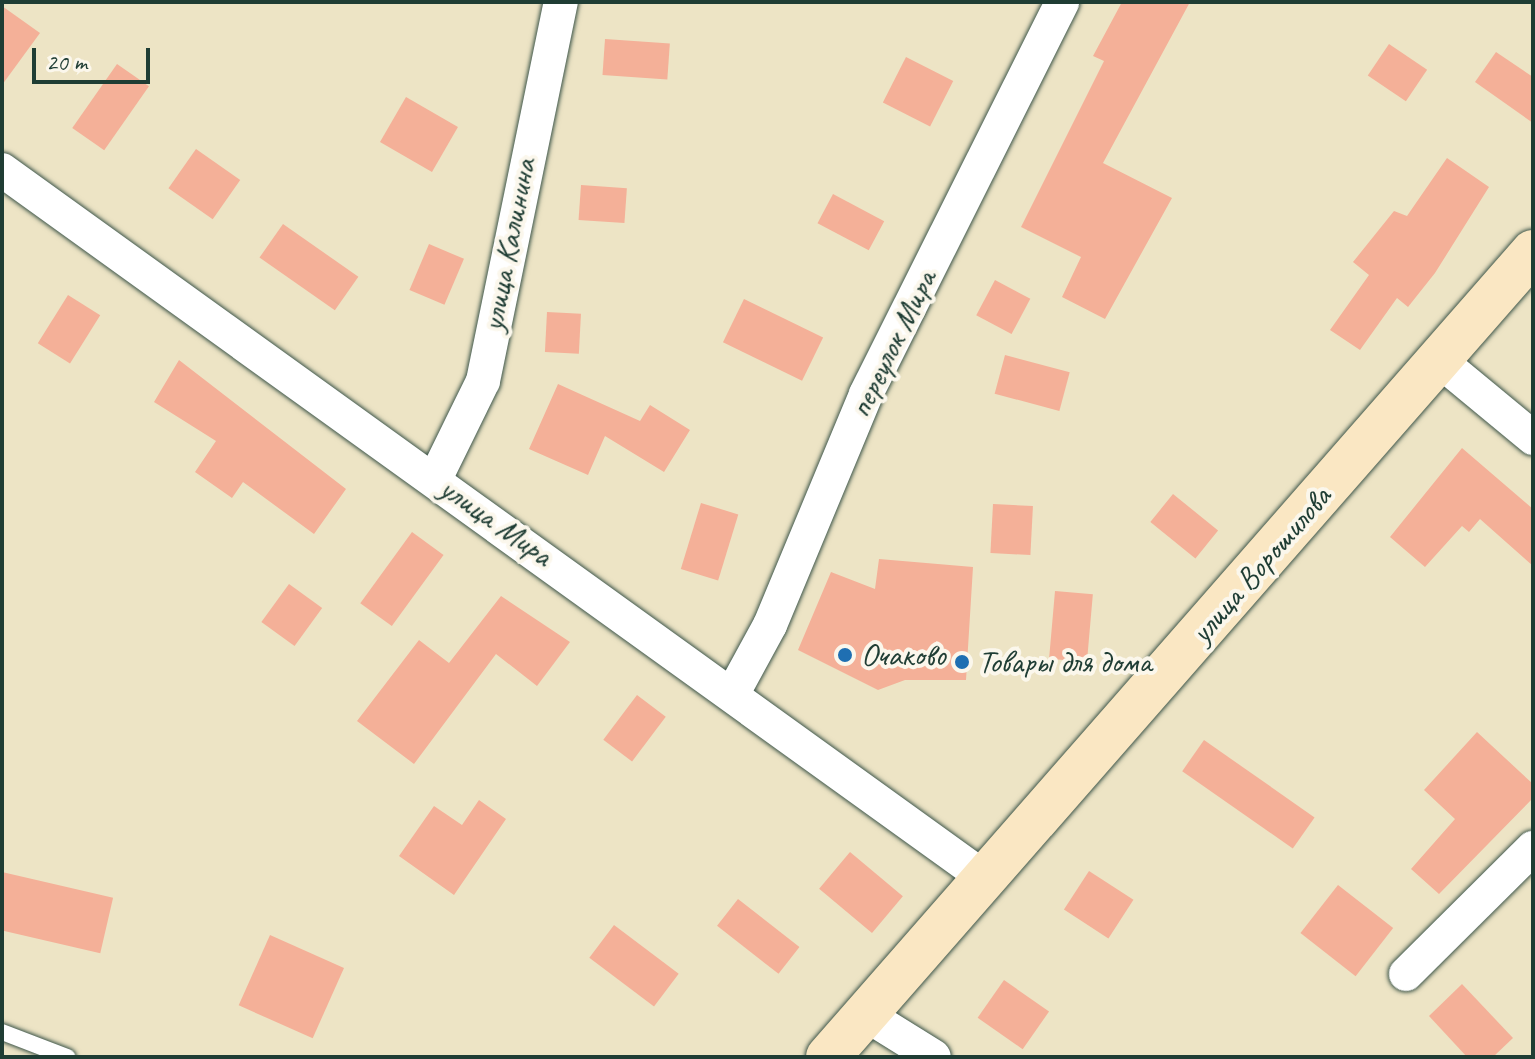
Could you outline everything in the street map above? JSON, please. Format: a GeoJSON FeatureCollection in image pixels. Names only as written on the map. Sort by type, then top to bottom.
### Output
{"type":"FeatureCollection","features":[{"type":"Feature","properties":{"kind":"main road","name":"улица Ворошилова"},"geometry":{"type":"LineString","coordinates":[[828,1057],[1533,252]]}},
{"type":"Feature","properties":{"kind":"street","name":"улица Калинина"},"geometry":{"type":"LineString","coordinates":[[435,479],[483,381],[561,2]]}},
{"type":"Feature","properties":{"kind":"street","name":"переулок Мира"},"geometry":{"type":"LineString","coordinates":[[734,691],[770,625],[866,394],[1062,2]]}},
{"type":"Feature","properties":{"kind":"street","name":"улица Мира"},"geometry":{"type":"LineString","coordinates":[[2,170],[734,691],[986,879]]}},
{"type":"Feature","properties":{"kind":"street"},"geometry":{"type":"LineString","coordinates":[[1440,361],[1533,438]]}},
{"type":"Feature","properties":{"kind":"street"},"geometry":{"type":"LineString","coordinates":[[1406,974],[1533,848]]}},
{"type":"Feature","properties":{"kind":"street"},"geometry":{"type":"LineString","coordinates":[[865,1014],[934,1057]]}},
{"type":"Feature","properties":{"kind":"lane"},"geometry":{"type":"LineString","coordinates":[[2,1032],[67,1057]]}},
{"type":"Feature","properties":{"kind":"building"},"geometry":{"type":"Polygon","coordinates":[[[1122,2],[1190,2],[1103,163],[1172,198],[1105,319],[1062,297],[1081,257],[1021,227],[1104,61],[1093,56],[1122,2]]]}},
{"type":"Feature","properties":{"kind":"building"},"geometry":{"type":"Polygon","coordinates":[[[2,6],[40,33],[2,85],[2,6]]]}},
{"type":"Feature","properties":{"kind":"building"},"geometry":{"type":"Polygon","coordinates":[[[605,39],[670,44],[667,79],[602,75],[605,39]]]}},
{"type":"Feature","properties":{"kind":"building"},"geometry":{"type":"Polygon","coordinates":[[[1389,44],[1427,70],[1406,101],[1368,76],[1389,44]]]}},
{"type":"Feature","properties":{"kind":"building"},"geometry":{"type":"Polygon","coordinates":[[[1496,52],[1533,77],[1533,123],[1475,82],[1496,52]]]}},
{"type":"Feature","properties":{"kind":"building"},"geometry":{"type":"Polygon","coordinates":[[[906,57],[953,81],[930,127],[883,102],[906,57]]]}},
{"type":"Feature","properties":{"kind":"building"},"geometry":{"type":"Polygon","coordinates":[[[117,64],[149,86],[104,150],[72,128],[117,64]]]}},
{"type":"Feature","properties":{"kind":"building"},"geometry":{"type":"Polygon","coordinates":[[[406,97],[458,127],[432,172],[380,142],[406,97]]]}},
{"type":"Feature","properties":{"kind":"building"},"geometry":{"type":"Polygon","coordinates":[[[196,149],[240,180],[213,219],[168,188],[196,149]]]}},
{"type":"Feature","properties":{"kind":"building"},"geometry":{"type":"Polygon","coordinates":[[[1447,158],[1489,187],[1435,273],[1408,307],[1397,298],[1360,350],[1330,330],[1369,275],[1353,262],[1394,211],[1407,216],[1447,158]]]}},
{"type":"Feature","properties":{"kind":"building"},"geometry":{"type":"Polygon","coordinates":[[[581,185],[627,188],[624,223],[579,220],[581,185]]]}},
{"type":"Feature","properties":{"kind":"building"},"geometry":{"type":"Polygon","coordinates":[[[833,194],[884,221],[869,250],[818,223],[833,194]]]}},
{"type":"Feature","properties":{"kind":"building"},"geometry":{"type":"Polygon","coordinates":[[[283,224],[358,277],[335,310],[259,258],[283,224]]]}},
{"type":"Feature","properties":{"kind":"building"},"geometry":{"type":"Polygon","coordinates":[[[429,244],[464,259],[444,305],[409,290],[429,244]]]}},
{"type":"Feature","properties":{"kind":"building"},"geometry":{"type":"Polygon","coordinates":[[[995,280],[1030,299],[1012,334],[976,315],[995,280]]]}},
{"type":"Feature","properties":{"kind":"building"},"geometry":{"type":"Polygon","coordinates":[[[68,295],[100,315],[70,363],[38,343],[68,295]]]}},
{"type":"Feature","properties":{"kind":"building"},"geometry":{"type":"Polygon","coordinates":[[[744,299],[823,338],[802,381],[723,342],[744,299]]]}},
{"type":"Feature","properties":{"kind":"building"},"geometry":{"type":"Polygon","coordinates":[[[547,312],[581,314],[579,354],[545,352],[547,312]]]}},
{"type":"Feature","properties":{"kind":"building"},"geometry":{"type":"Polygon","coordinates":[[[1005,355],[1070,372],[1059,411],[995,394],[1005,355]]]}},
{"type":"Feature","properties":{"kind":"building"},"geometry":{"type":"Polygon","coordinates":[[[179,360],[346,489],[314,534],[243,482],[232,498],[195,472],[216,441],[154,402],[179,360]]]}},
{"type":"Feature","properties":{"kind":"building"},"geometry":{"type":"Polygon","coordinates":[[[558,384],[640,421],[650,405],[690,430],[664,472],[605,436],[588,475],[529,449],[558,384]]]}},
{"type":"Feature","properties":{"kind":"building"},"geometry":{"type":"Polygon","coordinates":[[[1462,448],[1533,509],[1533,566],[1480,519],[1469,532],[1462,526],[1425,567],[1390,537],[1462,448]]]}},
{"type":"Feature","properties":{"kind":"building"},"geometry":{"type":"Polygon","coordinates":[[[1173,494],[1218,531],[1195,558],[1150,522],[1173,494]]]}},
{"type":"Feature","properties":{"kind":"building"},"geometry":{"type":"Polygon","coordinates":[[[701,503],[738,514],[718,580],[681,569],[701,503]]]}},
{"type":"Feature","properties":{"kind":"building"},"geometry":{"type":"Polygon","coordinates":[[[993,504],[1033,506],[1030,555],[990,553],[993,504]]]}},
{"type":"Feature","properties":{"kind":"building"},"geometry":{"type":"Polygon","coordinates":[[[412,532],[444,555],[392,626],[360,603],[412,532]]]}},
{"type":"Feature","properties":{"kind":"building"},"geometry":{"type":"Polygon","coordinates":[[[879,559],[973,567],[966,680],[905,680],[878,690],[798,650],[831,572],[875,589],[879,559]]]}},
{"type":"Feature","properties":{"kind":"building"},"geometry":{"type":"Polygon","coordinates":[[[289,584],[322,608],[295,646],[261,622],[289,584]]]}},
{"type":"Feature","properties":{"kind":"building"},"geometry":{"type":"Polygon","coordinates":[[[1055,591],[1093,594],[1087,662],[1049,659],[1055,591]]]}},
{"type":"Feature","properties":{"kind":"building"},"geometry":{"type":"Polygon","coordinates":[[[501,596],[570,642],[537,686],[496,654],[414,764],[357,721],[419,640],[449,663],[501,596]]]}},
{"type":"Feature","properties":{"kind":"building"},"geometry":{"type":"Polygon","coordinates":[[[637,695],[666,717],[632,761],[603,740],[637,695]]]}},
{"type":"Feature","properties":{"kind":"building"},"geometry":{"type":"Polygon","coordinates":[[[1477,732],[1533,784],[1533,798],[1439,894],[1411,869],[1455,819],[1424,790],[1477,732]]]}},
{"type":"Feature","properties":{"kind":"building"},"geometry":{"type":"Polygon","coordinates":[[[1204,740],[1315,817],[1293,849],[1182,771],[1204,740]]]}},
{"type":"Feature","properties":{"kind":"building"},"geometry":{"type":"Polygon","coordinates":[[[479,800],[506,819],[454,895],[399,856],[434,806],[462,825],[479,800]]]}},
{"type":"Feature","properties":{"kind":"building"},"geometry":{"type":"Polygon","coordinates":[[[850,852],[903,896],[872,933],[819,889],[850,852]]]}},
{"type":"Feature","properties":{"kind":"building"},"geometry":{"type":"Polygon","coordinates":[[[1089,871],[1133,900],[1108,938],[1064,910],[1089,871]]]}},
{"type":"Feature","properties":{"kind":"building"},"geometry":{"type":"Polygon","coordinates":[[[2,872],[113,898],[100,953],[2,930],[2,872]]]}},
{"type":"Feature","properties":{"kind":"building"},"geometry":{"type":"Polygon","coordinates":[[[1338,885],[1393,928],[1356,976],[1300,933],[1338,885]]]}},
{"type":"Feature","properties":{"kind":"building"},"geometry":{"type":"Polygon","coordinates":[[[738,899],[799,947],[779,974],[717,926],[738,899]]]}},
{"type":"Feature","properties":{"kind":"building"},"geometry":{"type":"Polygon","coordinates":[[[614,925],[679,974],[654,1006],[589,958],[614,925]]]}},
{"type":"Feature","properties":{"kind":"building"},"geometry":{"type":"Polygon","coordinates":[[[270,935],[344,968],[313,1038],[239,1005],[270,935]]]}},
{"type":"Feature","properties":{"kind":"building"},"geometry":{"type":"Polygon","coordinates":[[[1004,980],[1049,1012],[1023,1049],[978,1018],[1004,980]]]}},
{"type":"Feature","properties":{"kind":"building"},"geometry":{"type":"Polygon","coordinates":[[[1462,984],[1513,1038],[1493,1057],[1467,1057],[1429,1016],[1462,984]]]}},
{"type":"Feature","properties":{"kind":"place","name":"Очаково"},"geometry":{"type":"Point","coordinates":[845,655]}},
{"type":"Feature","properties":{"kind":"place","name":"Товары для дома"},"geometry":{"type":"Point","coordinates":[962,662]}}]}
